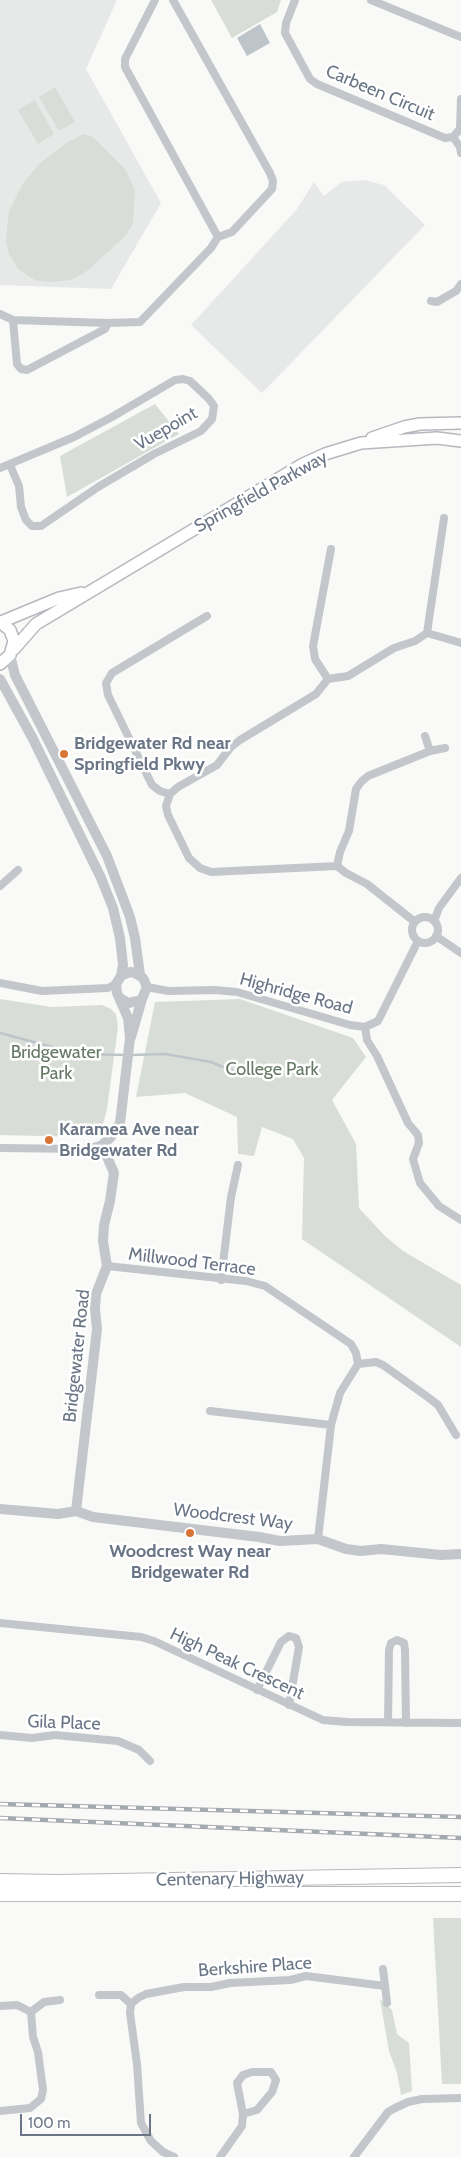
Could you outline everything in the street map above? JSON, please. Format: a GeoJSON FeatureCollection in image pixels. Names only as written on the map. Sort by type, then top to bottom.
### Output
{"type":"FeatureCollection","features":[{"type":"Feature","properties":{"kind":"highway","name":"Centenary Highway"},"geometry":{"type":"LineString","coordinates":[[0,1882],[461,1875]]}},
{"type":"Feature","properties":{"kind":"highway","name":"Centenary Highway"},"geometry":{"type":"LineString","coordinates":[[0,1894],[461,1894]]}},
{"type":"Feature","properties":{"kind":"main road"},"geometry":{"type":"LineString","coordinates":[[361,443],[390,432],[420,424],[461,423]]}},
{"type":"Feature","properties":{"kind":"main road","name":"Springfield Parkway"},"geometry":{"type":"LineString","coordinates":[[0,664],[36,624],[302,464],[325,454],[361,443],[437,438],[461,441]]}},
{"type":"Feature","properties":{"kind":"main road","name":"Springfield Parkway"},"geometry":{"type":"LineString","coordinates":[[1,622],[59,598],[80,593],[103,584]]}},
{"type":"Feature","properties":{"kind":"main road"},"geometry":{"type":"LineString","coordinates":[[1,622],[12,633],[12,652]]}},
{"type":"Feature","properties":{"kind":"street"},"geometry":{"type":"LineString","coordinates":[[155,0],[126,59],[125,67],[218,237]]}},
{"type":"Feature","properties":{"kind":"street"},"geometry":{"type":"LineString","coordinates":[[0,314],[12,320],[140,322],[211,248],[218,237],[232,232],[272,189],[273,180],[173,0]]}},
{"type":"Feature","properties":{"kind":"street","name":"Carbeen Circuit"},"geometry":{"type":"LineString","coordinates":[[295,0],[286,23],[285,33],[310,79],[317,84],[445,138],[453,137],[460,129],[461,99]]}},
{"type":"Feature","properties":{"kind":"street"},"geometry":{"type":"LineString","coordinates":[[371,0],[461,37]]}},
{"type":"Feature","properties":{"kind":"street"},"geometry":{"type":"LineString","coordinates":[[453,137],[460,147],[461,153]]}},
{"type":"Feature","properties":{"kind":"street"},"geometry":{"type":"LineString","coordinates":[[432,301],[438,302],[456,291],[461,284]]}},
{"type":"Feature","properties":{"kind":"street"},"geometry":{"type":"LineString","coordinates":[[12,320],[17,364],[21,369],[27,370],[104,329],[108,323]]}},
{"type":"Feature","properties":{"kind":"street","name":"Vuepoint"},"geometry":{"type":"LineString","coordinates":[[0,468],[74,437],[174,380],[183,379],[190,381],[214,406],[212,419],[201,431],[154,454],[106,482],[41,526],[32,526],[26,520],[21,507],[19,486],[10,465]]}},
{"type":"Feature","properties":{"kind":"street"},"geometry":{"type":"LineString","coordinates":[[415,922],[367,884],[337,866],[212,872],[200,868],[189,858],[168,815],[166,806],[170,794],[217,765],[230,748],[240,740],[316,694],[328,679],[348,676],[394,648],[415,641],[427,633],[444,518]]}},
{"type":"Feature","properties":{"kind":"street"},"geometry":{"type":"LineString","coordinates":[[328,679],[315,659],[313,646],[331,549]]}},
{"type":"Feature","properties":{"kind":"street"},"geometry":{"type":"LineString","coordinates":[[170,794],[160,792],[152,785],[108,695],[106,683],[112,673],[207,616]]}},
{"type":"Feature","properties":{"kind":"street"},"geometry":{"type":"LineString","coordinates":[[427,633],[441,639],[461,643]]}},
{"type":"Feature","properties":{"kind":"street"},"geometry":{"type":"LineString","coordinates":[[12,652],[15,675],[107,856],[130,917],[136,938],[140,975],[146,987],[130,1038]]}},
{"type":"Feature","properties":{"kind":"street"},"geometry":{"type":"LineString","coordinates":[[0,679],[32,736],[102,878],[113,908],[120,938],[123,965],[116,988],[128,1018],[130,1038],[120,1123],[111,1137],[102,1145],[86,1149],[0,1148]]}},
{"type":"Feature","properties":{"kind":"street"},"geometry":{"type":"LineString","coordinates":[[425,736],[430,751]]}},
{"type":"Feature","properties":{"kind":"street"},"geometry":{"type":"LineString","coordinates":[[337,866],[340,852],[350,831],[356,789],[361,782],[368,776],[430,751],[445,748]]}},
{"type":"Feature","properties":{"kind":"street"},"geometry":{"type":"LineString","coordinates":[[0,886],[18,870]]}},
{"type":"Feature","properties":{"kind":"street"},"geometry":{"type":"LineString","coordinates":[[434,921],[439,908],[461,878]]}},
{"type":"Feature","properties":{"kind":"street"},"geometry":{"type":"LineString","coordinates":[[424,917],[434,921],[438,928],[436,936],[428,943],[418,941],[412,932],[415,922],[424,917]]}},
{"type":"Feature","properties":{"kind":"street"},"geometry":{"type":"LineString","coordinates":[[436,936],[461,953]]}},
{"type":"Feature","properties":{"kind":"street","name":"Highridge Road"},"geometry":{"type":"LineString","coordinates":[[146,987],[168,991],[215,990],[237,992],[350,1025],[365,1027],[378,1021],[418,941]]}},
{"type":"Feature","properties":{"kind":"street"},"geometry":{"type":"LineString","coordinates":[[0,983],[42,991],[116,988],[130,972],[140,975]]}},
{"type":"Feature","properties":{"kind":"street"},"geometry":{"type":"LineString","coordinates":[[116,988],[128,1003],[138,1002],[142,999]]}},
{"type":"Feature","properties":{"kind":"street"},"geometry":{"type":"LineString","coordinates":[[365,1027],[367,1040],[377,1056],[408,1123],[418,1135],[419,1143],[413,1159],[420,1183],[439,1206],[461,1220]]}},
{"type":"Feature","properties":{"kind":"street"},"geometry":{"type":"LineString","coordinates":[[102,1145],[114,1173],[104,1225],[103,1242],[107,1266]]}},
{"type":"Feature","properties":{"kind":"street"},"geometry":{"type":"LineString","coordinates":[[221,1280],[231,1197],[238,1166]]}},
{"type":"Feature","properties":{"kind":"street","name":"Millwood Terrace"},"geometry":{"type":"LineString","coordinates":[[107,1266],[221,1280],[246,1281],[265,1286],[351,1344],[356,1353],[358,1364]]}},
{"type":"Feature","properties":{"kind":"street","name":"Bridgewater Road"},"geometry":{"type":"LineString","coordinates":[[76,1511],[97,1329],[96,1294],[107,1266]]}},
{"type":"Feature","properties":{"kind":"street"},"geometry":{"type":"LineString","coordinates":[[318,1539],[331,1425],[340,1393],[358,1364],[376,1362],[383,1365],[429,1398],[438,1405],[456,1435]]}},
{"type":"Feature","properties":{"kind":"street"},"geometry":{"type":"LineString","coordinates":[[210,1411],[331,1425]]}},
{"type":"Feature","properties":{"kind":"street","name":"Woodcrest Way"},"geometry":{"type":"LineString","coordinates":[[0,1509],[58,1514],[76,1511],[93,1517],[280,1541],[318,1539],[346,1549],[361,1551],[381,1549],[441,1555],[461,1554]]}},
{"type":"Feature","properties":{"kind":"street","name":"High Peak Crescent"},"geometry":{"type":"LineString","coordinates":[[0,1623],[141,1637],[154,1641],[289,1705],[328,1721],[461,1723]]}},
{"type":"Feature","properties":{"kind":"street"},"geometry":{"type":"LineString","coordinates":[[257,1690],[281,1642],[289,1636],[296,1638],[299,1647],[293,1692],[289,1705]]}},
{"type":"Feature","properties":{"kind":"street"},"geometry":{"type":"LineString","coordinates":[[388,1722],[389,1650],[391,1643],[397,1640],[404,1643],[405,1650],[406,1722]]}},
{"type":"Feature","properties":{"kind":"street","name":"Gila Place"},"geometry":{"type":"LineString","coordinates":[[0,1735],[32,1738],[55,1735],[118,1741],[139,1750],[150,1761]]}},
{"type":"Feature","properties":{"kind":"street"},"geometry":{"type":"LineString","coordinates":[[383,1969],[387,2003]]}},
{"type":"Feature","properties":{"kind":"street","name":"Berkshire Place"},"geometry":{"type":"LineString","coordinates":[[131,2004],[146,1994],[184,1987],[211,1987],[230,1983],[290,1980],[306,1976],[385,1986]]}},
{"type":"Feature","properties":{"kind":"street"},"geometry":{"type":"LineString","coordinates":[[99,1995],[121,1995],[131,2004],[130,2024],[137,2064],[141,2123],[151,2141],[163,2152],[174,2157]]}},
{"type":"Feature","properties":{"kind":"street"},"geometry":{"type":"LineString","coordinates":[[31,2012],[44,2002],[60,2000]]}},
{"type":"Feature","properties":{"kind":"street"},"geometry":{"type":"LineString","coordinates":[[0,2006],[17,2006],[31,2012]]}},
{"type":"Feature","properties":{"kind":"street"},"geometry":{"type":"LineString","coordinates":[[0,2111],[30,2108],[41,2099],[43,2090],[38,2052],[33,2037],[31,2012]]}},
{"type":"Feature","properties":{"kind":"street"},"geometry":{"type":"LineString","coordinates":[[220,2157],[242,2126],[243,2114],[237,2083],[243,2075],[252,2072],[271,2072],[276,2080],[272,2092],[257,2110],[243,2114]]}},
{"type":"Feature","properties":{"kind":"street"},"geometry":{"type":"LineString","coordinates":[[354,2157],[388,2112],[395,2108],[408,2102],[422,2099],[461,2098]]}},
{"type":"Feature","properties":{"kind":"shaded area"},"geometry":{"type":"Polygon","coordinates":[[[0,0],[117,0],[86,69],[161,203],[111,289],[0,285],[0,0]]]}},
{"type":"Feature","properties":{"kind":"shaded area"},"geometry":{"type":"Polygon","coordinates":[[[260,24],[270,43],[247,56],[237,38],[260,24]]]}},
{"type":"Feature","properties":{"kind":"shaded area"},"geometry":{"type":"Polygon","coordinates":[[[364,180],[384,185],[425,225],[262,393],[191,325],[297,209],[314,182],[324,196],[342,182],[364,180]]]}},
{"type":"Feature","properties":{"kind":"green space"},"geometry":{"type":"Polygon","coordinates":[[[211,0],[281,0],[277,12],[232,38],[211,0]]]}},
{"type":"Feature","properties":{"kind":"green space"},"geometry":{"type":"Polygon","coordinates":[[[55,87],[75,122],[59,131],[39,97],[55,87]]]}},
{"type":"Feature","properties":{"kind":"green space"},"geometry":{"type":"Polygon","coordinates":[[[35,100],[54,134],[38,144],[18,110],[35,100]]]}},
{"type":"Feature","properties":{"kind":"green space"},"geometry":{"type":"Polygon","coordinates":[[[84,134],[93,137],[125,169],[135,191],[133,224],[125,236],[87,271],[73,279],[47,282],[35,280],[18,269],[9,254],[6,241],[9,211],[22,185],[39,164],[66,143],[84,134]]]}},
{"type":"Feature","properties":{"kind":"green space"},"geometry":{"type":"Polygon","coordinates":[[[155,404],[179,434],[67,497],[60,456],[155,404]]]}},
{"type":"Feature","properties":{"kind":"green space","name":"Bridgewater Park"},"geometry":{"type":"Polygon","coordinates":[[[0,999],[52,1007],[102,1005],[111,1009],[116,1014],[118,1027],[107,1109],[103,1124],[92,1135],[82,1137],[0,1135],[0,999]]]}},
{"type":"Feature","properties":{"kind":"green space","name":"College Park"},"geometry":{"type":"Polygon","coordinates":[[[240,999],[353,1038],[366,1057],[332,1100],[356,1144],[359,1208],[385,1236],[403,1251],[461,1285],[461,1347],[302,1239],[304,1158],[293,1139],[262,1127],[254,1156],[238,1154],[237,1117],[185,1093],[136,1097],[155,1002],[240,999]]]}},
{"type":"Feature","properties":{"kind":"green space"},"geometry":{"type":"Polygon","coordinates":[[[433,1918],[461,1918],[461,2084],[442,2084],[433,1918]]]}},
{"type":"Feature","properties":{"kind":"green space"},"geometry":{"type":"Polygon","coordinates":[[[380,1999],[392,2010],[397,2034],[409,2043],[412,2091],[401,2095],[397,2073],[389,2051],[380,1999]]]}},
{"type":"Feature","properties":{"kind":"waterway"},"geometry":{"type":"LineString","coordinates":[[0,1033],[78,1054],[126,1055]]}},
{"type":"Feature","properties":{"kind":"waterway"},"geometry":{"type":"LineString","coordinates":[[131,1055],[165,1054],[211,1062],[237,1073]]}},
{"type":"Feature","properties":{"kind":"railway"},"geometry":{"type":"LineString","coordinates":[[0,1804],[461,1817]]}},
{"type":"Feature","properties":{"kind":"railway"},"geometry":{"type":"LineString","coordinates":[[0,1818],[461,1838]]}},
{"type":"Feature","properties":{"kind":"place","name":"Bridgewater Rd near Springfield Pkwy"},"geometry":{"type":"Point","coordinates":[64,754]}},
{"type":"Feature","properties":{"kind":"place","name":"Karamea Ave near Bridgewater Rd"},"geometry":{"type":"Point","coordinates":[49,1140]}},
{"type":"Feature","properties":{"kind":"place","name":"Woodcrest Way near Bridgewater Rd"},"geometry":{"type":"Point","coordinates":[190,1533]}}]}
